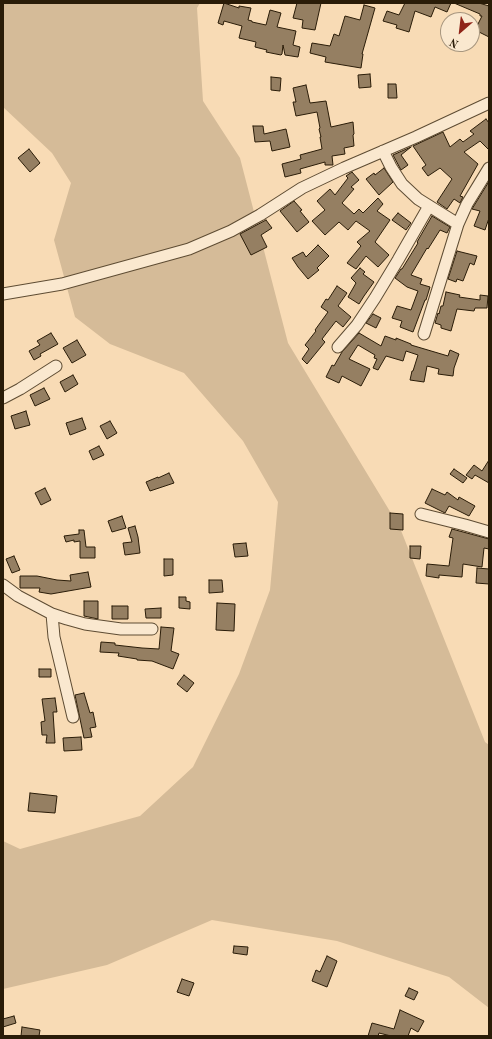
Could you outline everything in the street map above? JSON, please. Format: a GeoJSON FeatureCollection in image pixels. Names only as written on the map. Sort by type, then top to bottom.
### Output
{"type":"FeatureCollection","features":[{"type":"Feature","properties":{"kind":"street"},"geometry":{"type":"LineString","coordinates":[[3,294],[62,284],[189,249],[248,222],[302,188],[384,150],[487,107]]}},
{"type":"Feature","properties":{"kind":"street"},"geometry":{"type":"LineString","coordinates":[[384,150],[391,167],[402,184],[418,199],[458,224]]}},
{"type":"Feature","properties":{"kind":"street"},"geometry":{"type":"LineString","coordinates":[[424,334],[458,224],[467,204],[489,168]]}},
{"type":"Feature","properties":{"kind":"street"},"geometry":{"type":"LineString","coordinates":[[338,347],[357,325],[375,298],[429,206]]}},
{"type":"Feature","properties":{"kind":"street"},"geometry":{"type":"LineString","coordinates":[[3,398],[56,366]]}},
{"type":"Feature","properties":{"kind":"street"},"geometry":{"type":"LineString","coordinates":[[421,514],[489,532]]}},
{"type":"Feature","properties":{"kind":"street"},"geometry":{"type":"LineString","coordinates":[[3,585],[18,596],[52,614],[67,619],[85,624],[121,630],[152,629]]}},
{"type":"Feature","properties":{"kind":"street"},"geometry":{"type":"LineString","coordinates":[[52,614],[54,637],[73,718]]}},
{"type":"Feature","properties":{"kind":"shaded area"},"geometry":{"type":"Polygon","coordinates":[[[3,3],[200,3],[197,8],[203,101],[240,158],[288,343],[400,528],[485,742],[489,745],[489,1008],[449,977],[337,941],[212,920],[107,965],[3,989],[3,841],[20,849],[140,816],[193,767],[239,674],[270,590],[278,502],[243,441],[184,373],[110,344],[75,317],[54,240],[71,183],[52,153],[3,107],[3,3]]]}},
{"type":"Feature","properties":{"kind":"building"},"geometry":{"type":"Polygon","coordinates":[[[224,3],[239,8],[239,6],[251,8],[248,20],[266,25],[270,10],[281,13],[277,27],[296,31],[293,45],[300,47],[298,57],[285,55],[283,45],[281,55],[266,52],[267,50],[255,47],[256,42],[239,38],[242,26],[224,21],[223,25],[218,23],[224,3]]]}},
{"type":"Feature","properties":{"kind":"building"},"geometry":{"type":"Polygon","coordinates":[[[297,3],[321,3],[315,30],[302,28],[303,20],[293,18],[297,3]]]}},
{"type":"Feature","properties":{"kind":"building"},"geometry":{"type":"Polygon","coordinates":[[[405,3],[451,3],[447,12],[435,7],[431,17],[415,11],[409,32],[396,28],[397,25],[383,21],[387,11],[399,15],[405,3]]]}},
{"type":"Feature","properties":{"kind":"building"},"geometry":{"type":"Polygon","coordinates":[[[454,3],[479,3],[489,6],[489,37],[480,32],[480,20],[482,16],[480,16],[480,12],[475,12],[454,3]]]}},
{"type":"Feature","properties":{"kind":"building"},"geometry":{"type":"Polygon","coordinates":[[[364,5],[375,8],[362,54],[361,68],[325,62],[326,57],[310,53],[312,43],[330,46],[334,34],[339,36],[345,16],[360,20],[364,5]]]}},
{"type":"Feature","properties":{"kind":"building"},"geometry":{"type":"Polygon","coordinates":[[[370,74],[371,87],[359,88],[358,75],[370,74]]]}},
{"type":"Feature","properties":{"kind":"building"},"geometry":{"type":"Polygon","coordinates":[[[271,77],[281,78],[280,91],[271,90],[271,77]]]}},
{"type":"Feature","properties":{"kind":"building"},"geometry":{"type":"Polygon","coordinates":[[[388,84],[396,84],[397,98],[388,98],[388,84]]]}},
{"type":"Feature","properties":{"kind":"building"},"geometry":{"type":"Polygon","coordinates":[[[306,85],[310,103],[326,101],[331,127],[353,122],[354,146],[344,148],[345,154],[332,156],[333,165],[325,165],[325,162],[300,169],[301,173],[285,177],[282,164],[301,159],[300,155],[322,149],[317,112],[296,116],[293,102],[296,102],[293,88],[306,85]]]}},
{"type":"Feature","properties":{"kind":"building"},"geometry":{"type":"Polygon","coordinates":[[[486,119],[489,123],[489,150],[480,141],[464,152],[478,164],[460,196],[463,197],[460,203],[454,199],[447,209],[437,202],[452,179],[440,168],[428,176],[422,168],[426,165],[413,146],[443,132],[450,147],[460,139],[463,142],[474,134],[470,131],[486,119]]]}},
{"type":"Feature","properties":{"kind":"building"},"geometry":{"type":"Polygon","coordinates":[[[253,126],[263,126],[264,134],[286,129],[290,147],[272,151],[270,141],[255,142],[253,126]]]}},
{"type":"Feature","properties":{"kind":"building"},"geometry":{"type":"Polygon","coordinates":[[[411,147],[401,155],[408,165],[401,170],[393,155],[411,147]]]}},
{"type":"Feature","properties":{"kind":"building"},"geometry":{"type":"Polygon","coordinates":[[[29,149],[40,163],[30,172],[18,158],[29,149]]]}},
{"type":"Feature","properties":{"kind":"building"},"geometry":{"type":"Polygon","coordinates":[[[384,168],[393,182],[379,195],[366,179],[374,173],[375,175],[384,168]]]}},
{"type":"Feature","properties":{"kind":"building"},"geometry":{"type":"Polygon","coordinates":[[[352,172],[359,180],[351,187],[354,189],[342,203],[354,214],[359,209],[363,213],[378,198],[383,204],[377,211],[390,220],[375,242],[389,255],[378,267],[366,256],[356,269],[347,263],[361,246],[357,242],[370,231],[356,221],[348,230],[339,222],[325,235],[312,221],[325,210],[317,201],[330,189],[335,195],[348,178],[346,176],[352,172]]]}},
{"type":"Feature","properties":{"kind":"building"},"geometry":{"type":"Polygon","coordinates":[[[488,183],[489,218],[485,230],[474,226],[480,211],[472,209],[488,183]]]}},
{"type":"Feature","properties":{"kind":"building"},"geometry":{"type":"Polygon","coordinates":[[[294,201],[302,210],[300,211],[309,222],[297,232],[280,211],[294,201]]]}},
{"type":"Feature","properties":{"kind":"building"},"geometry":{"type":"Polygon","coordinates":[[[398,213],[411,223],[406,230],[392,220],[398,213]]]}},
{"type":"Feature","properties":{"kind":"building"},"geometry":{"type":"Polygon","coordinates":[[[432,216],[450,227],[447,233],[440,230],[411,275],[422,279],[420,284],[430,287],[413,332],[400,327],[402,321],[392,318],[397,306],[411,310],[418,291],[407,287],[395,278],[418,243],[417,242],[432,216]]]}},
{"type":"Feature","properties":{"kind":"building"},"geometry":{"type":"Polygon","coordinates":[[[266,220],[272,228],[261,235],[267,247],[251,255],[240,234],[266,220]]]}},
{"type":"Feature","properties":{"kind":"building"},"geometry":{"type":"Polygon","coordinates":[[[318,245],[329,256],[317,268],[319,270],[308,279],[292,258],[303,252],[306,257],[318,245]]]}},
{"type":"Feature","properties":{"kind":"building"},"geometry":{"type":"Polygon","coordinates":[[[457,251],[477,256],[474,265],[470,263],[463,281],[457,279],[456,282],[448,279],[457,251]]]}},
{"type":"Feature","properties":{"kind":"building"},"geometry":{"type":"Polygon","coordinates":[[[360,268],[365,272],[363,274],[374,282],[359,304],[348,297],[356,283],[351,278],[360,268]]]}},
{"type":"Feature","properties":{"kind":"building"},"geometry":{"type":"Polygon","coordinates":[[[337,286],[347,293],[338,306],[351,317],[343,327],[336,321],[322,339],[325,342],[307,364],[302,359],[309,349],[305,345],[328,312],[321,307],[326,299],[328,300],[337,286]]]}},
{"type":"Feature","properties":{"kind":"building"},"geometry":{"type":"Polygon","coordinates":[[[446,292],[460,295],[459,297],[480,300],[480,295],[488,296],[487,308],[475,308],[474,311],[457,309],[451,331],[441,328],[441,325],[435,323],[441,306],[443,306],[446,292]]]}},
{"type":"Feature","properties":{"kind":"building"},"geometry":{"type":"Polygon","coordinates":[[[373,314],[381,318],[376,328],[366,323],[373,314]]]}},
{"type":"Feature","properties":{"kind":"building"},"geometry":{"type":"Polygon","coordinates":[[[51,333],[58,344],[40,354],[41,356],[34,360],[29,351],[40,345],[37,341],[51,333]]]}},
{"type":"Feature","properties":{"kind":"building"},"geometry":{"type":"Polygon","coordinates":[[[359,333],[381,346],[385,336],[396,340],[396,338],[411,345],[448,356],[450,350],[459,354],[453,376],[438,374],[439,369],[427,366],[424,382],[410,380],[418,355],[406,351],[403,361],[386,356],[378,370],[373,368],[377,359],[374,358],[375,355],[358,345],[349,359],[370,369],[361,386],[342,376],[339,383],[326,377],[332,365],[334,366],[342,352],[359,333]]]}},
{"type":"Feature","properties":{"kind":"building"},"geometry":{"type":"Polygon","coordinates":[[[77,340],[86,355],[72,363],[63,348],[77,340]]]}},
{"type":"Feature","properties":{"kind":"building"},"geometry":{"type":"Polygon","coordinates":[[[73,375],[78,384],[65,392],[60,382],[73,375]]]}},
{"type":"Feature","properties":{"kind":"building"},"geometry":{"type":"Polygon","coordinates":[[[44,388],[50,399],[35,406],[30,395],[44,388]]]}},
{"type":"Feature","properties":{"kind":"building"},"geometry":{"type":"Polygon","coordinates":[[[26,411],[30,425],[15,429],[11,416],[26,411]]]}},
{"type":"Feature","properties":{"kind":"building"},"geometry":{"type":"Polygon","coordinates":[[[82,418],[86,429],[70,435],[66,423],[82,418]]]}},
{"type":"Feature","properties":{"kind":"building"},"geometry":{"type":"Polygon","coordinates":[[[110,421],[117,433],[107,439],[100,426],[110,421]]]}},
{"type":"Feature","properties":{"kind":"building"},"geometry":{"type":"Polygon","coordinates":[[[99,446],[104,455],[93,460],[89,451],[99,446]]]}},
{"type":"Feature","properties":{"kind":"building"},"geometry":{"type":"Polygon","coordinates":[[[489,460],[489,483],[475,475],[472,479],[466,475],[474,465],[482,471],[489,460]]]}},
{"type":"Feature","properties":{"kind":"building"},"geometry":{"type":"Polygon","coordinates":[[[454,469],[467,478],[463,483],[450,474],[454,469]]]}},
{"type":"Feature","properties":{"kind":"building"},"geometry":{"type":"Polygon","coordinates":[[[169,473],[174,483],[150,491],[146,482],[169,473]]]}},
{"type":"Feature","properties":{"kind":"building"},"geometry":{"type":"Polygon","coordinates":[[[45,488],[51,500],[41,505],[35,493],[45,488]]]}},
{"type":"Feature","properties":{"kind":"building"},"geometry":{"type":"Polygon","coordinates":[[[432,489],[445,495],[447,492],[458,500],[459,497],[475,506],[469,516],[449,506],[445,513],[425,503],[432,489]]]}},
{"type":"Feature","properties":{"kind":"building"},"geometry":{"type":"Polygon","coordinates":[[[390,513],[403,514],[403,530],[390,529],[390,513]]]}},
{"type":"Feature","properties":{"kind":"building"},"geometry":{"type":"Polygon","coordinates":[[[122,516],[126,528],[112,532],[108,521],[122,516]]]}},
{"type":"Feature","properties":{"kind":"building"},"geometry":{"type":"Polygon","coordinates":[[[135,526],[140,553],[125,555],[123,543],[132,542],[128,528],[135,526]]]}},
{"type":"Feature","properties":{"kind":"building"},"geometry":{"type":"Polygon","coordinates":[[[452,529],[489,539],[489,549],[484,548],[482,567],[463,564],[462,577],[439,575],[439,578],[426,576],[427,564],[449,566],[453,538],[449,537],[452,529]]]}},
{"type":"Feature","properties":{"kind":"building"},"geometry":{"type":"Polygon","coordinates":[[[79,530],[84,530],[86,547],[95,547],[95,558],[80,558],[80,541],[74,542],[74,540],[66,542],[64,536],[79,534],[79,530]]]}},
{"type":"Feature","properties":{"kind":"building"},"geometry":{"type":"Polygon","coordinates":[[[246,543],[248,556],[235,557],[233,544],[246,543]]]}},
{"type":"Feature","properties":{"kind":"building"},"geometry":{"type":"Polygon","coordinates":[[[410,546],[421,546],[420,559],[410,558],[410,546]]]}},
{"type":"Feature","properties":{"kind":"building"},"geometry":{"type":"Polygon","coordinates":[[[14,556],[20,570],[12,573],[6,559],[14,556]]]}},
{"type":"Feature","properties":{"kind":"building"},"geometry":{"type":"Polygon","coordinates":[[[164,559],[173,559],[173,575],[164,576],[164,559]]]}},
{"type":"Feature","properties":{"kind":"building"},"geometry":{"type":"Polygon","coordinates":[[[477,568],[489,569],[489,584],[476,583],[477,568]]]}},
{"type":"Feature","properties":{"kind":"building"},"geometry":{"type":"Polygon","coordinates":[[[88,572],[91,587],[51,594],[39,592],[40,588],[20,588],[20,576],[37,576],[71,581],[70,575],[88,572]]]}},
{"type":"Feature","properties":{"kind":"building"},"geometry":{"type":"Polygon","coordinates":[[[209,580],[222,580],[223,592],[209,593],[209,580]]]}},
{"type":"Feature","properties":{"kind":"building"},"geometry":{"type":"Polygon","coordinates":[[[179,597],[186,597],[186,601],[190,602],[190,609],[179,608],[179,597]]]}},
{"type":"Feature","properties":{"kind":"building"},"geometry":{"type":"Polygon","coordinates":[[[84,601],[98,601],[98,619],[84,616],[84,601]]]}},
{"type":"Feature","properties":{"kind":"building"},"geometry":{"type":"Polygon","coordinates":[[[217,603],[235,604],[234,631],[216,630],[217,603]]]}},
{"type":"Feature","properties":{"kind":"building"},"geometry":{"type":"Polygon","coordinates":[[[112,606],[128,606],[128,619],[112,619],[112,606]]]}},
{"type":"Feature","properties":{"kind":"building"},"geometry":{"type":"Polygon","coordinates":[[[161,608],[161,618],[146,618],[145,609],[161,608]]]}},
{"type":"Feature","properties":{"kind":"building"},"geometry":{"type":"Polygon","coordinates":[[[161,627],[174,628],[171,651],[179,654],[173,669],[152,661],[118,656],[119,653],[100,652],[101,642],[115,643],[115,645],[159,649],[161,627]]]}},
{"type":"Feature","properties":{"kind":"building"},"geometry":{"type":"Polygon","coordinates":[[[39,669],[51,669],[51,677],[39,677],[39,669]]]}},
{"type":"Feature","properties":{"kind":"building"},"geometry":{"type":"Polygon","coordinates":[[[184,675],[194,683],[187,692],[177,684],[184,675]]]}},
{"type":"Feature","properties":{"kind":"building"},"geometry":{"type":"Polygon","coordinates":[[[84,693],[90,713],[93,712],[96,727],[90,728],[92,737],[84,738],[75,695],[84,693]]]}},
{"type":"Feature","properties":{"kind":"building"},"geometry":{"type":"Polygon","coordinates":[[[55,698],[57,712],[53,712],[55,743],[46,743],[47,735],[42,735],[41,722],[45,721],[42,699],[55,698]]]}},
{"type":"Feature","properties":{"kind":"building"},"geometry":{"type":"Polygon","coordinates":[[[81,737],[82,750],[64,751],[63,738],[81,737]]]}},
{"type":"Feature","properties":{"kind":"building"},"geometry":{"type":"Polygon","coordinates":[[[30,793],[57,796],[55,813],[28,811],[30,793]]]}},
{"type":"Feature","properties":{"kind":"building"},"geometry":{"type":"Polygon","coordinates":[[[234,946],[248,947],[247,955],[233,953],[234,946]]]}},
{"type":"Feature","properties":{"kind":"building"},"geometry":{"type":"Polygon","coordinates":[[[327,956],[337,961],[327,987],[312,981],[316,970],[320,972],[327,956]]]}},
{"type":"Feature","properties":{"kind":"building"},"geometry":{"type":"Polygon","coordinates":[[[182,979],[194,983],[189,996],[177,992],[182,979]]]}},
{"type":"Feature","properties":{"kind":"building"},"geometry":{"type":"Polygon","coordinates":[[[409,988],[418,992],[414,1000],[405,996],[409,988]]]}},
{"type":"Feature","properties":{"kind":"building"},"geometry":{"type":"Polygon","coordinates":[[[400,1010],[424,1021],[418,1032],[411,1028],[408,1036],[391,1036],[379,1033],[378,1036],[368,1036],[372,1023],[394,1029],[400,1010]]]}},
{"type":"Feature","properties":{"kind":"building"},"geometry":{"type":"Polygon","coordinates":[[[14,1016],[16,1023],[3,1027],[3,1019],[14,1016]]]}},
{"type":"Feature","properties":{"kind":"building"},"geometry":{"type":"Polygon","coordinates":[[[22,1027],[40,1030],[39,1036],[21,1036],[22,1027]]]}}]}
